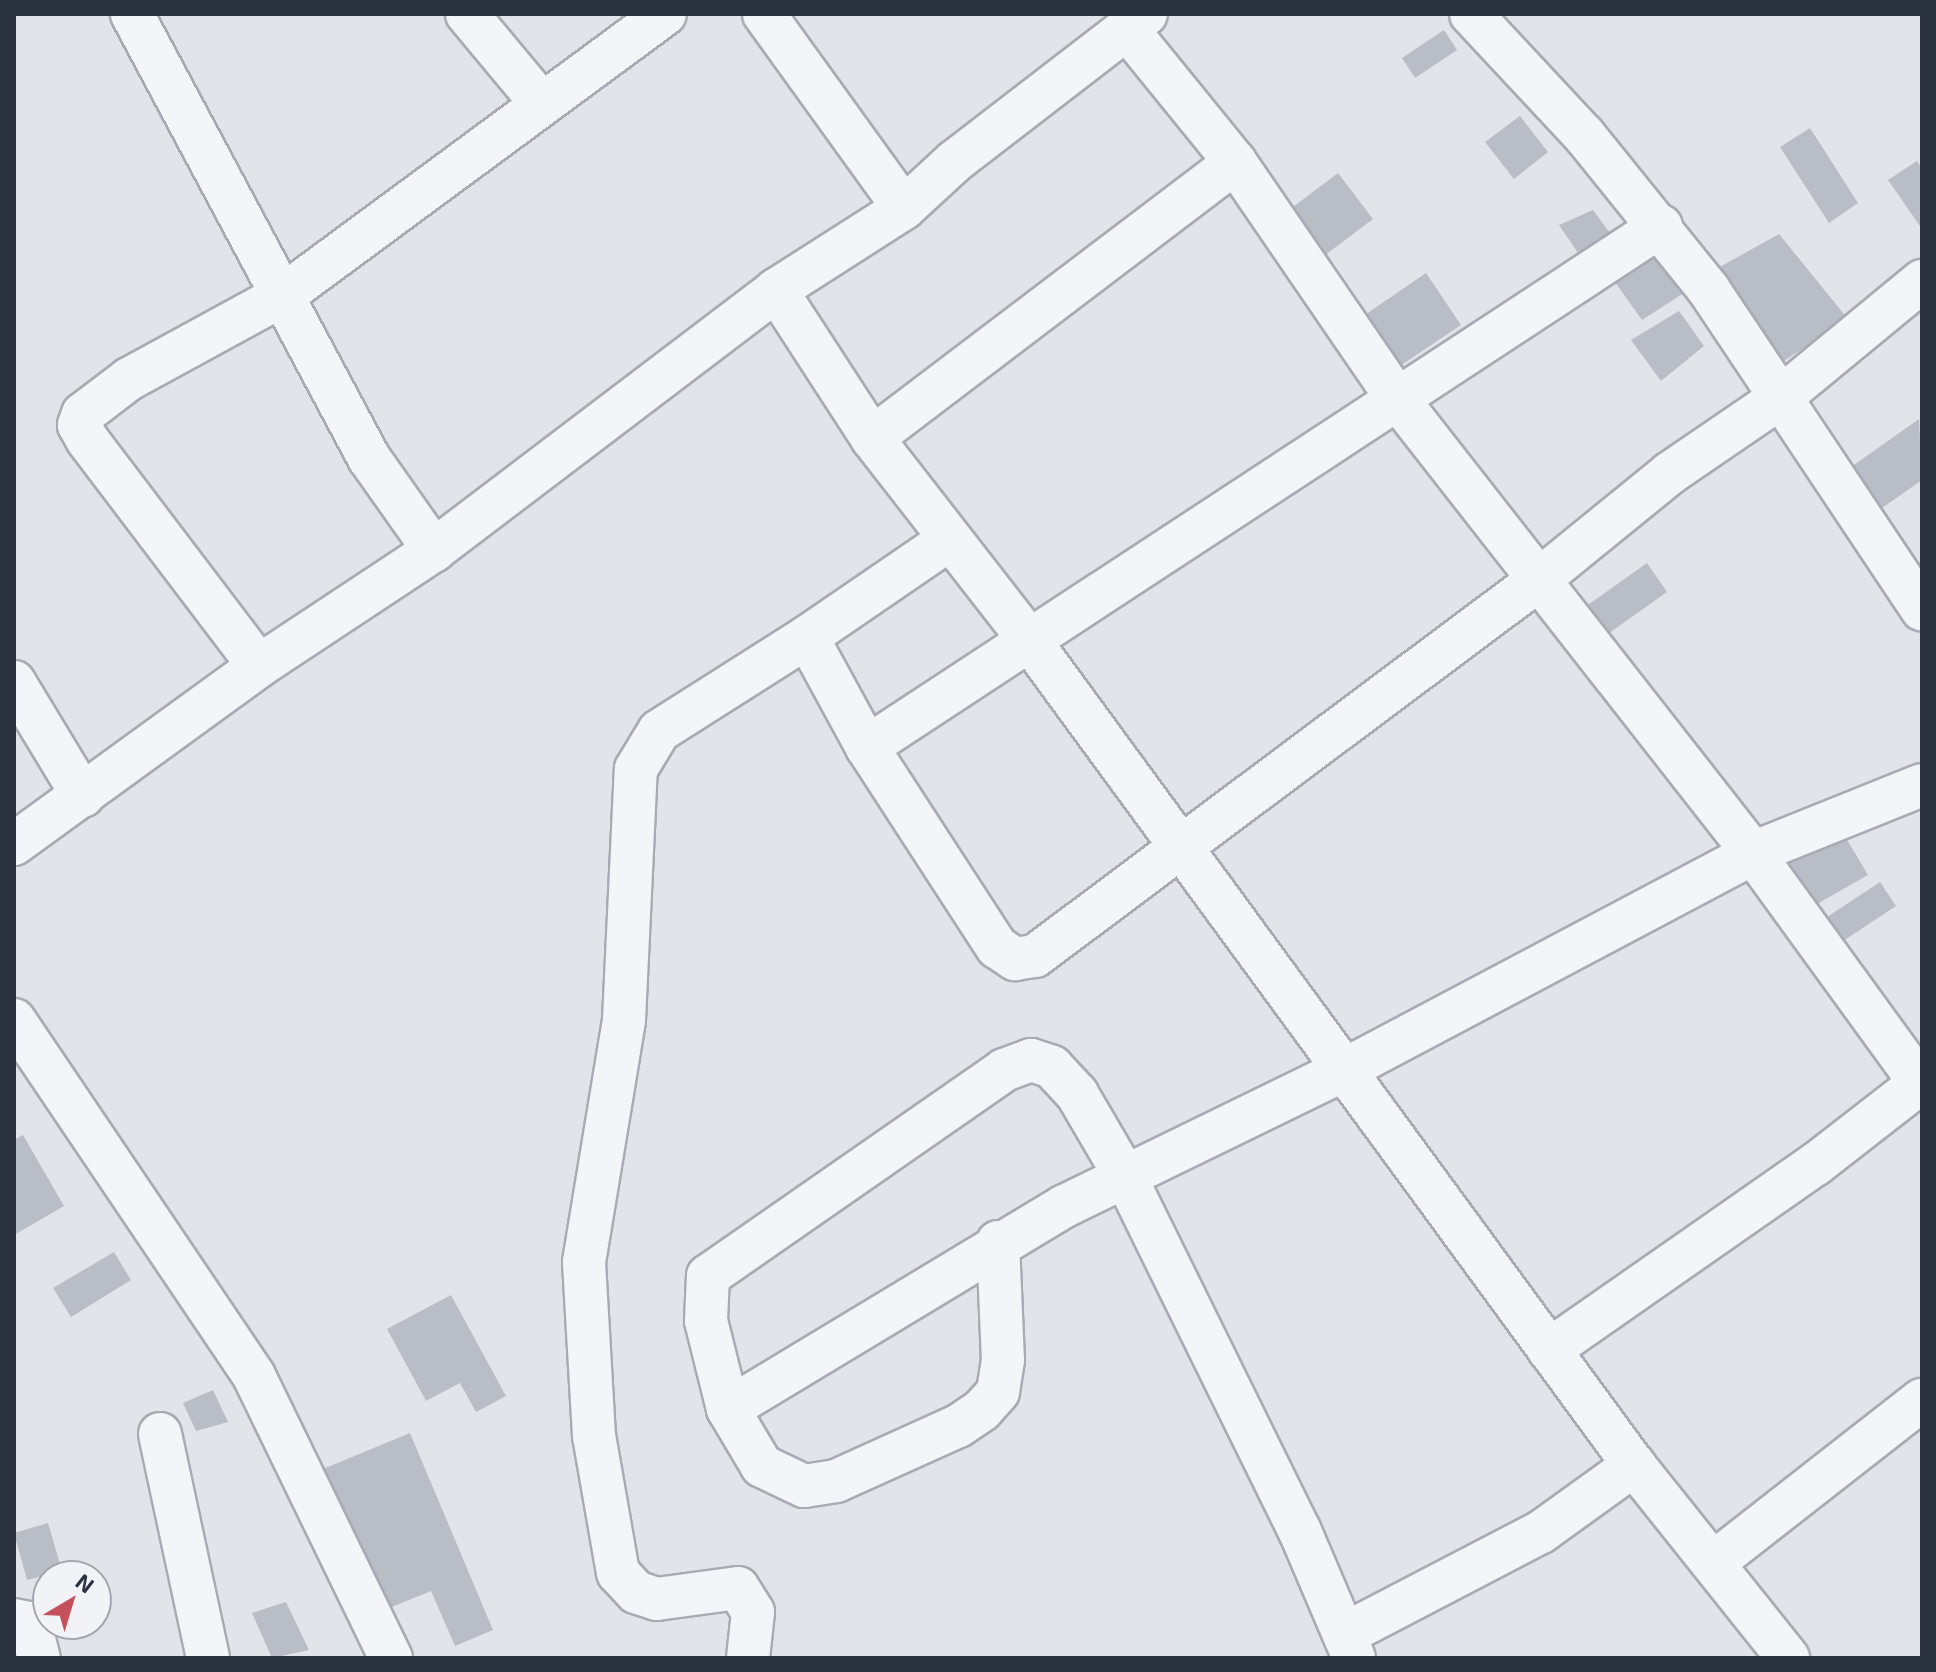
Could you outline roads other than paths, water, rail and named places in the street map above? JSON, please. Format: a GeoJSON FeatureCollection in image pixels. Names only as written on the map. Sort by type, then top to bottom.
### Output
{"type":"FeatureCollection","features":[{"type":"Feature","properties":{"kind":"street"},"geometry":{"type":"LineString","coordinates":[[132,14],[285,294],[369,458],[434,550]]}},
{"type":"Feature","properties":{"kind":"street"},"geometry":{"type":"LineString","coordinates":[[467,14],[542,104]]}},
{"type":"Feature","properties":{"kind":"street"},"geometry":{"type":"LineString","coordinates":[[259,666],[79,425],[93,403],[129,379],[285,294],[665,14]]}},
{"type":"Feature","properties":{"kind":"street"},"geometry":{"type":"LineString","coordinates":[[764,14],[904,208]]}},
{"type":"Feature","properties":{"kind":"street"},"geometry":{"type":"LineString","coordinates":[[1471,14],[1661,226],[1922,609]]}},
{"type":"Feature","properties":{"kind":"street"},"geometry":{"type":"LineString","coordinates":[[14,844],[259,666],[434,550],[776,290],[904,208],[955,161],[1136,22],[1396,397],[1541,578],[1753,853],[1921,1084],[1816,1164],[1549,1350]]}},
{"type":"Feature","properties":{"kind":"street"},"geometry":{"type":"LineString","coordinates":[[872,438],[1235,162]]}},
{"type":"Feature","properties":{"kind":"street"},"geometry":{"type":"LineString","coordinates":[[867,747],[1027,637],[1661,226]]}},
{"type":"Feature","properties":{"kind":"street"},"geometry":{"type":"LineString","coordinates":[[807,637],[867,747],[982,927],[1015,959],[1035,956],[1180,851],[1541,578],[1670,473],[1780,398],[1922,281]]}},
{"type":"Feature","properties":{"kind":"street"},"geometry":{"type":"LineString","coordinates":[[776,290],[872,438],[1027,637],[1180,851],[1634,1465],[1788,1658]]}},
{"type":"Feature","properties":{"kind":"street"},"geometry":{"type":"LineString","coordinates":[[748,1658],[753,1612],[738,1588],[657,1599],[636,1592],[618,1573],[594,1436],[584,1262],[624,1020],[636,769],[659,731],[807,637],[950,539]]}},
{"type":"Feature","properties":{"kind":"street"},"geometry":{"type":"LineString","coordinates":[[14,682],[83,796]]}},
{"type":"Feature","properties":{"kind":"street"},"geometry":{"type":"LineString","coordinates":[[728,1409],[998,1242],[1125,1176],[1344,1070],[1753,853],[1922,785]]}},
{"type":"Feature","properties":{"kind":"street"},"geometry":{"type":"LineString","coordinates":[[14,1020],[254,1376],[315,1494],[391,1658]]}},
{"type":"Feature","properties":{"kind":"street"},"geometry":{"type":"LineString","coordinates":[[998,1242],[1003,1360],[998,1392],[958,1426],[836,1481],[804,1486],[762,1466],[728,1409],[706,1321],[708,1276],[1004,1070],[1031,1060],[1052,1067],[1077,1094],[1125,1176],[1350,1646],[1541,1532],[1634,1465]]}},
{"type":"Feature","properties":{"kind":"street"},"geometry":{"type":"LineString","coordinates":[[1713,1563],[1922,1400]]}},
{"type":"Feature","properties":{"kind":"street"},"geometry":{"type":"LineString","coordinates":[[160,1434],[208,1658]]}},
{"type":"Feature","properties":{"kind":"street"},"geometry":{"type":"LineString","coordinates":[[14,1620],[30,1623],[39,1658]]}}]}
